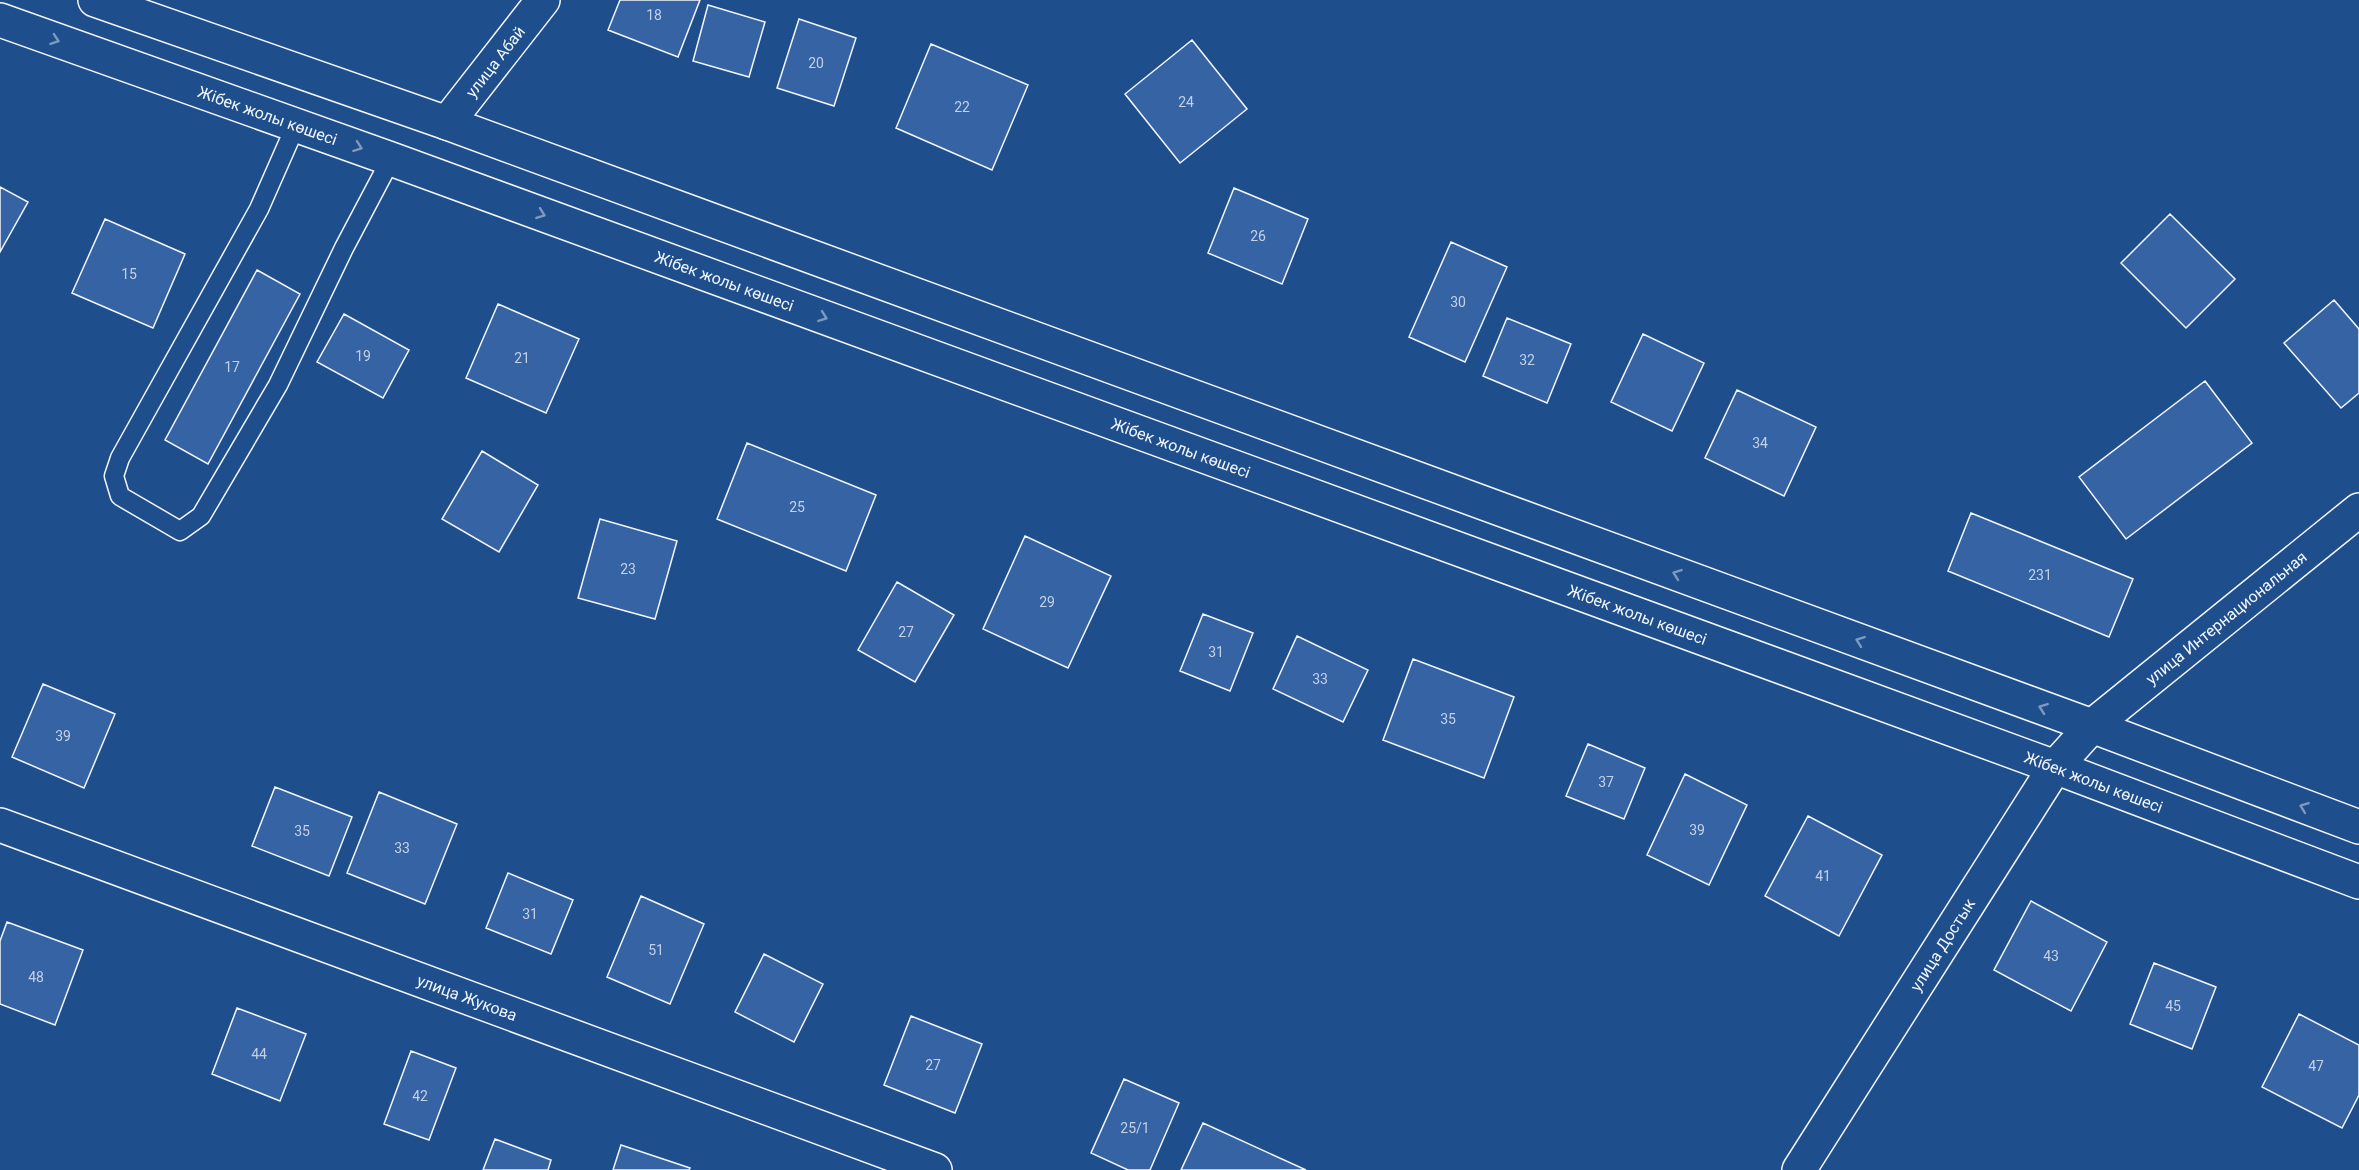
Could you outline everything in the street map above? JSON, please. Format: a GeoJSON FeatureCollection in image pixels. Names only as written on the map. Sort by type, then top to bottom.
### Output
{"type":"FeatureCollection","features":[{"type":"Feature","properties":{"kind":"main road"},"geometry":{"type":"LineString","coordinates":[[95,0],[447,123],[2092,726],[2359,827]]}},
{"type":"Feature","properties":{"kind":"main road","name":"улица Абай"},"geometry":{"type":"LineString","coordinates":[[447,123],[543,0]]}},
{"type":"Feature","properties":{"kind":"main road","name":"Жібек жолы көшесі"},"geometry":{"type":"LineString","coordinates":[[0,20],[391,159],[2055,767],[2359,882]]}},
{"type":"Feature","properties":{"kind":"main road","name":"улица Интернациональная"},"geometry":{"type":"LineString","coordinates":[[2092,726],[2359,510]]}},
{"type":"Feature","properties":{"kind":"main road","name":"улица Достык"},"geometry":{"type":"LineString","coordinates":[[1799,1170],[2055,767],[2092,726]]}},
{"type":"Feature","properties":{"kind":"main road","name":"улица Жукова"},"geometry":{"type":"LineString","coordinates":[[0,825],[935,1170]]}},
{"type":"Feature","properties":{"kind":"lane"},"geometry":{"type":"LineString","coordinates":[[296,125],[259,209],[120,458],[114,476],[120,496],[180,531],[201,516],[278,385],[344,248],[391,159]]}},
{"type":"Feature","properties":{"kind":"building"},"geometry":{"type":"Polygon","coordinates":[[[620,0],[700,0],[678,57],[608,30],[620,0]]]}},
{"type":"Feature","properties":{"kind":"building"},"geometry":{"type":"Polygon","coordinates":[[[708,5],[765,22],[749,77],[693,61],[708,5]]]}},
{"type":"Feature","properties":{"kind":"building"},"geometry":{"type":"Polygon","coordinates":[[[799,19],[856,38],[834,106],[777,88],[799,19]]]}},
{"type":"Feature","properties":{"kind":"building"},"geometry":{"type":"Polygon","coordinates":[[[1192,40],[1247,109],[1180,163],[1125,94],[1192,40]]]}},
{"type":"Feature","properties":{"kind":"building"},"geometry":{"type":"Polygon","coordinates":[[[931,44],[1028,85],[992,170],[896,128],[931,44]]]}},
{"type":"Feature","properties":{"kind":"building"},"geometry":{"type":"Polygon","coordinates":[[[0,187],[28,202],[0,252],[0,187]]]}},
{"type":"Feature","properties":{"kind":"building"},"geometry":{"type":"Polygon","coordinates":[[[1234,188],[1308,219],[1282,284],[1208,253],[1234,188]]]}},
{"type":"Feature","properties":{"kind":"building"},"geometry":{"type":"Polygon","coordinates":[[[2170,214],[2235,279],[2186,328],[2121,263],[2170,214]]]}},
{"type":"Feature","properties":{"kind":"building"},"geometry":{"type":"Polygon","coordinates":[[[105,219],[185,254],[153,328],[72,293],[105,219]]]}},
{"type":"Feature","properties":{"kind":"building"},"geometry":{"type":"Polygon","coordinates":[[[1451,242],[1507,267],[1465,362],[1409,337],[1451,242]]]}},
{"type":"Feature","properties":{"kind":"building"},"geometry":{"type":"Polygon","coordinates":[[[257,270],[300,294],[208,464],[165,440],[257,270]]]}},
{"type":"Feature","properties":{"kind":"building"},"geometry":{"type":"Polygon","coordinates":[[[2334,300],[2359,329],[2359,393],[2341,408],[2284,343],[2334,300]]]}},
{"type":"Feature","properties":{"kind":"building"},"geometry":{"type":"Polygon","coordinates":[[[498,304],[579,339],[546,413],[466,378],[498,304]]]}},
{"type":"Feature","properties":{"kind":"building"},"geometry":{"type":"Polygon","coordinates":[[[344,314],[409,350],[383,398],[317,362],[344,314]]]}},
{"type":"Feature","properties":{"kind":"building"},"geometry":{"type":"Polygon","coordinates":[[[1507,318],[1571,344],[1547,403],[1483,376],[1507,318]]]}},
{"type":"Feature","properties":{"kind":"building"},"geometry":{"type":"Polygon","coordinates":[[[1643,334],[1704,363],[1672,431],[1611,402],[1643,334]]]}},
{"type":"Feature","properties":{"kind":"building"},"geometry":{"type":"Polygon","coordinates":[[[2205,381],[2252,443],[2126,539],[2079,477],[2205,381]]]}},
{"type":"Feature","properties":{"kind":"building"},"geometry":{"type":"Polygon","coordinates":[[[1737,390],[1816,427],[1784,496],[1705,458],[1737,390]]]}},
{"type":"Feature","properties":{"kind":"building"},"geometry":{"type":"Polygon","coordinates":[[[747,443],[876,495],[846,571],[717,519],[747,443]]]}},
{"type":"Feature","properties":{"kind":"building"},"geometry":{"type":"Polygon","coordinates":[[[482,451],[538,485],[499,552],[442,519],[482,451]]]}},
{"type":"Feature","properties":{"kind":"building"},"geometry":{"type":"Polygon","coordinates":[[[1971,513],[2133,579],[2109,637],[1948,571],[1971,513]]]}},
{"type":"Feature","properties":{"kind":"building"},"geometry":{"type":"Polygon","coordinates":[[[600,519],[677,541],[655,619],[578,598],[600,519]]]}},
{"type":"Feature","properties":{"kind":"building"},"geometry":{"type":"Polygon","coordinates":[[[1025,536],[1111,576],[1068,668],[983,629],[1025,536]]]}},
{"type":"Feature","properties":{"kind":"building"},"geometry":{"type":"Polygon","coordinates":[[[897,582],[954,615],[915,682],[858,650],[897,582]]]}},
{"type":"Feature","properties":{"kind":"building"},"geometry":{"type":"Polygon","coordinates":[[[1203,614],[1253,633],[1230,691],[1180,671],[1203,614]]]}},
{"type":"Feature","properties":{"kind":"building"},"geometry":{"type":"Polygon","coordinates":[[[1297,636],[1368,670],[1343,722],[1273,689],[1297,636]]]}},
{"type":"Feature","properties":{"kind":"building"},"geometry":{"type":"Polygon","coordinates":[[[1413,659],[1514,697],[1484,778],[1383,740],[1413,659]]]}},
{"type":"Feature","properties":{"kind":"building"},"geometry":{"type":"Polygon","coordinates":[[[43,684],[115,714],[84,788],[12,757],[43,684]]]}},
{"type":"Feature","properties":{"kind":"building"},"geometry":{"type":"Polygon","coordinates":[[[1588,744],[1645,768],[1624,819],[1566,796],[1588,744]]]}},
{"type":"Feature","properties":{"kind":"building"},"geometry":{"type":"Polygon","coordinates":[[[1685,774],[1747,805],[1709,885],[1647,855],[1685,774]]]}},
{"type":"Feature","properties":{"kind":"building"},"geometry":{"type":"Polygon","coordinates":[[[275,787],[352,817],[329,876],[252,846],[275,787]]]}},
{"type":"Feature","properties":{"kind":"building"},"geometry":{"type":"Polygon","coordinates":[[[379,792],[457,824],[425,904],[347,873],[379,792]]]}},
{"type":"Feature","properties":{"kind":"building"},"geometry":{"type":"Polygon","coordinates":[[[1808,816],[1882,855],[1839,936],[1765,896],[1808,816]]]}},
{"type":"Feature","properties":{"kind":"building"},"geometry":{"type":"Polygon","coordinates":[[[508,873],[573,900],[551,954],[486,928],[508,873]]]}},
{"type":"Feature","properties":{"kind":"building"},"geometry":{"type":"Polygon","coordinates":[[[641,896],[704,924],[670,1004],[607,977],[641,896]]]}},
{"type":"Feature","properties":{"kind":"building"},"geometry":{"type":"Polygon","coordinates":[[[2031,901],[2107,942],[2071,1011],[1994,970],[2031,901]]]}},
{"type":"Feature","properties":{"kind":"building"},"geometry":{"type":"Polygon","coordinates":[[[7,922],[83,950],[55,1025],[0,1004],[0,941],[7,922]]]}},
{"type":"Feature","properties":{"kind":"building"},"geometry":{"type":"Polygon","coordinates":[[[764,954],[823,984],[794,1042],[735,1012],[764,954]]]}},
{"type":"Feature","properties":{"kind":"building"},"geometry":{"type":"Polygon","coordinates":[[[2154,963],[2216,987],[2192,1049],[2130,1024],[2154,963]]]}},
{"type":"Feature","properties":{"kind":"building"},"geometry":{"type":"Polygon","coordinates":[[[237,1008],[306,1034],[280,1101],[212,1074],[237,1008]]]}},
{"type":"Feature","properties":{"kind":"building"},"geometry":{"type":"Polygon","coordinates":[[[2299,1014],[2359,1045],[2359,1095],[2342,1128],[2262,1087],[2299,1014]]]}},
{"type":"Feature","properties":{"kind":"building"},"geometry":{"type":"Polygon","coordinates":[[[911,1016],[982,1044],[955,1113],[884,1085],[911,1016]]]}},
{"type":"Feature","properties":{"kind":"building"},"geometry":{"type":"Polygon","coordinates":[[[411,1051],[456,1068],[429,1140],[384,1124],[411,1051]]]}},
{"type":"Feature","properties":{"kind":"building"},"geometry":{"type":"Polygon","coordinates":[[[1124,1079],[1179,1103],[1150,1170],[1128,1170],[1091,1153],[1124,1079]]]}},
{"type":"Feature","properties":{"kind":"building"},"geometry":{"type":"Polygon","coordinates":[[[1203,1123],[1306,1170],[1181,1170],[1203,1123]]]}},
{"type":"Feature","properties":{"kind":"building"},"geometry":{"type":"Polygon","coordinates":[[[495,1139],[551,1160],[548,1170],[483,1170],[495,1139]]]}},
{"type":"Feature","properties":{"kind":"building"},"geometry":{"type":"Polygon","coordinates":[[[621,1145],[690,1168],[689,1170],[613,1170],[621,1145]]]}}]}
